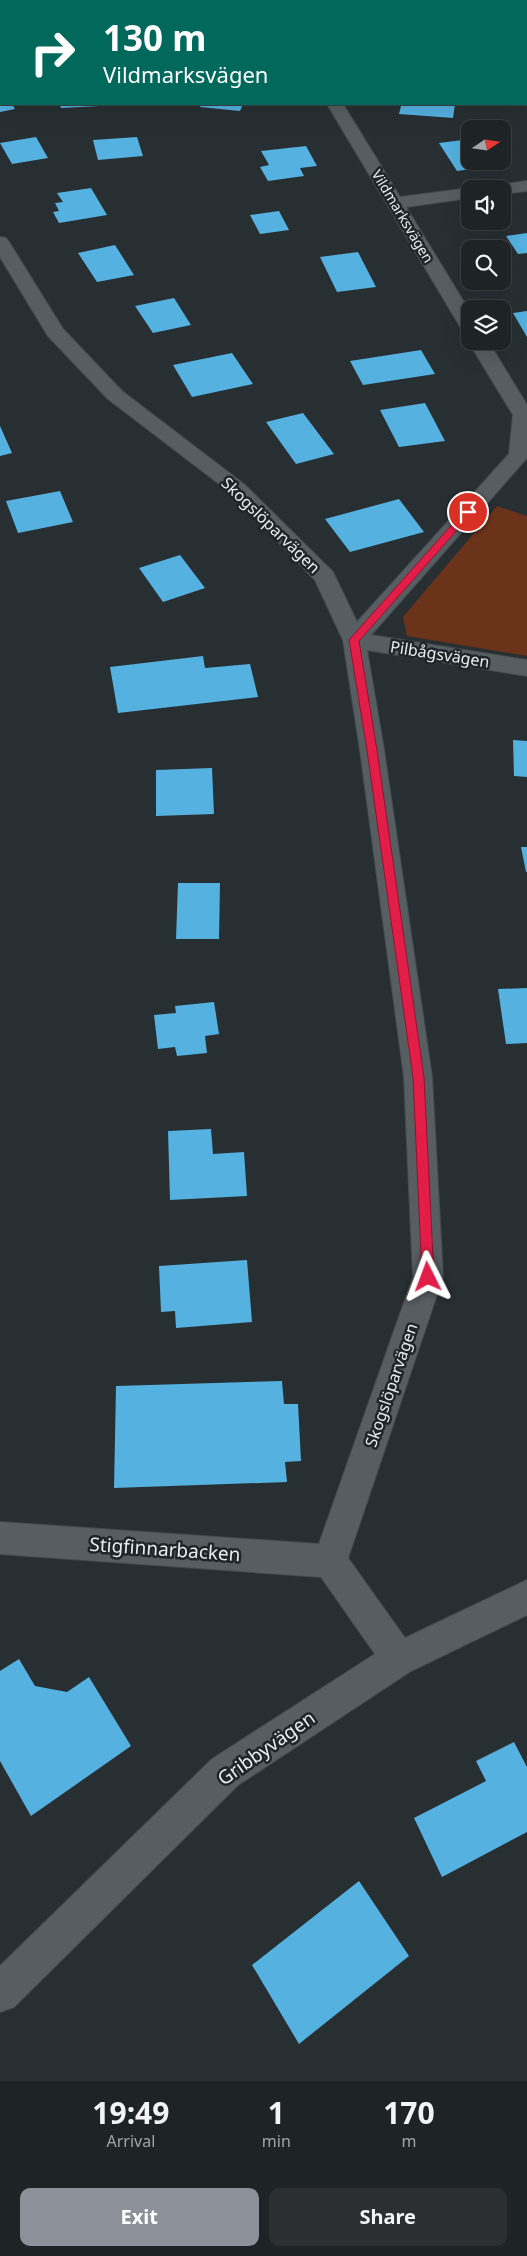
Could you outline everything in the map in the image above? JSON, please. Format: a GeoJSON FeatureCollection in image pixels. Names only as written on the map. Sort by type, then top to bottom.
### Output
{"type":"FeatureCollection","features":[{"type":"Feature","properties":{"kind":"street","name":"Vildmarksvägen"},"geometry":{"type":"LineString","coordinates":[[336,105],[461,313]]}},
{"type":"Feature","properties":{"kind":"street"},"geometry":{"type":"LineString","coordinates":[[511,188],[527,186]]}},
{"type":"Feature","properties":{"kind":"street"},"geometry":{"type":"LineString","coordinates":[[395,203],[461,194]]}},
{"type":"Feature","properties":{"kind":"street","name":"Skogslöparvägen"},"geometry":{"type":"LineString","coordinates":[[0,242],[55,332],[115,394],[238,490],[325,577],[354,640],[372,750],[418,1077],[428,1277],[330,1561]]}},
{"type":"Feature","properties":{"kind":"street"},"geometry":{"type":"LineString","coordinates":[[354,640],[519,455],[522,415],[483,350]]}},
{"type":"Feature","properties":{"kind":"street"},"geometry":{"type":"LineString","coordinates":[[504,385],[527,389]]}},
{"type":"Feature","properties":{"kind":"street","name":"Pilbågsvägen"},"geometry":{"type":"LineString","coordinates":[[354,640],[527,668]]}},
{"type":"Feature","properties":{"kind":"street","name":"Stigfinnarbacken"},"geometry":{"type":"LineString","coordinates":[[0,1538],[330,1561]]}},
{"type":"Feature","properties":{"kind":"street"},"geometry":{"type":"LineString","coordinates":[[330,1561],[399,1659]]}},
{"type":"Feature","properties":{"kind":"street","name":"Gribbyvägen"},"geometry":{"type":"LineString","coordinates":[[0,1993],[225,1772],[399,1659],[527,1597]]}},
{"type":"Feature","properties":{"kind":"shaded area"},"geometry":{"type":"Polygon","coordinates":[[[497,506],[527,516],[527,656],[407,636],[403,617],[497,506]]]}},
{"type":"Feature","properties":{"kind":"building"},"geometry":{"type":"Polygon","coordinates":[[[0,105],[13,105],[15,109],[0,112],[0,105]]]}},
{"type":"Feature","properties":{"kind":"building"},"geometry":{"type":"Polygon","coordinates":[[[60,105],[119,105],[61,108],[60,105]]]}},
{"type":"Feature","properties":{"kind":"building"},"geometry":{"type":"Polygon","coordinates":[[[201,105],[243,105],[240,111],[200,107],[201,105]]]}},
{"type":"Feature","properties":{"kind":"building"},"geometry":{"type":"Polygon","coordinates":[[[455,105],[453,118],[399,114],[401,106],[455,105]]]}},
{"type":"Feature","properties":{"kind":"building"},"geometry":{"type":"Polygon","coordinates":[[[36,137],[48,158],[12,164],[0,143],[36,137]]]}},
{"type":"Feature","properties":{"kind":"building"},"geometry":{"type":"Polygon","coordinates":[[[137,137],[143,156],[98,160],[93,140],[137,137]]]}},
{"type":"Feature","properties":{"kind":"building"},"geometry":{"type":"Polygon","coordinates":[[[461,140],[461,170],[464,170],[457,171],[439,143],[461,140]]]}},
{"type":"Feature","properties":{"kind":"building"},"geometry":{"type":"Polygon","coordinates":[[[306,146],[317,166],[300,168],[304,176],[268,181],[260,167],[269,165],[261,151],[306,146]]]}},
{"type":"Feature","properties":{"kind":"building"},"geometry":{"type":"Polygon","coordinates":[[[91,188],[107,215],[59,223],[53,212],[59,211],[55,203],[63,202],[57,193],[91,188]]]}},
{"type":"Feature","properties":{"kind":"building"},"geometry":{"type":"Polygon","coordinates":[[[279,211],[289,230],[260,234],[250,215],[279,211]]]}},
{"type":"Feature","properties":{"kind":"building"},"geometry":{"type":"Polygon","coordinates":[[[527,233],[527,253],[518,254],[511,244],[511,240],[506,236],[527,233]]]}},
{"type":"Feature","properties":{"kind":"building"},"geometry":{"type":"Polygon","coordinates":[[[115,245],[134,275],[97,282],[78,253],[115,245]]]}},
{"type":"Feature","properties":{"kind":"building"},"geometry":{"type":"Polygon","coordinates":[[[358,252],[376,287],[337,292],[320,257],[358,252]]]}},
{"type":"Feature","properties":{"kind":"building"},"geometry":{"type":"Polygon","coordinates":[[[174,298],[191,325],[153,333],[135,306],[174,298]]]}},
{"type":"Feature","properties":{"kind":"building"},"geometry":{"type":"Polygon","coordinates":[[[527,311],[527,337],[513,313],[527,311]]]}},
{"type":"Feature","properties":{"kind":"building"},"geometry":{"type":"Polygon","coordinates":[[[421,350],[435,374],[363,385],[350,361],[421,350]]]}},
{"type":"Feature","properties":{"kind":"building"},"geometry":{"type":"Polygon","coordinates":[[[232,353],[253,384],[192,397],[173,365],[232,353]]]}},
{"type":"Feature","properties":{"kind":"building"},"geometry":{"type":"Polygon","coordinates":[[[425,403],[445,441],[399,447],[380,410],[425,403]]]}},
{"type":"Feature","properties":{"kind":"building"},"geometry":{"type":"Polygon","coordinates":[[[303,413],[334,454],[296,464],[266,422],[303,413]]]}},
{"type":"Feature","properties":{"kind":"building"},"geometry":{"type":"Polygon","coordinates":[[[0,426],[12,453],[0,456],[0,426]]]}},
{"type":"Feature","properties":{"kind":"building"},"geometry":{"type":"Polygon","coordinates":[[[60,491],[73,522],[18,533],[6,501],[60,491]]]}},
{"type":"Feature","properties":{"kind":"building"},"geometry":{"type":"Polygon","coordinates":[[[399,499],[424,532],[350,552],[325,519],[399,499]]]}},
{"type":"Feature","properties":{"kind":"building"},"geometry":{"type":"Polygon","coordinates":[[[180,555],[205,588],[163,602],[139,568],[180,555]]]}},
{"type":"Feature","properties":{"kind":"building"},"geometry":{"type":"Polygon","coordinates":[[[203,656],[205,668],[250,664],[258,697],[118,713],[110,667],[203,656]]]}},
{"type":"Feature","properties":{"kind":"building"},"geometry":{"type":"Polygon","coordinates":[[[513,740],[527,741],[527,777],[514,776],[513,740]]]}},
{"type":"Feature","properties":{"kind":"building"},"geometry":{"type":"Polygon","coordinates":[[[212,768],[214,814],[156,816],[156,770],[212,768]]]}},
{"type":"Feature","properties":{"kind":"building"},"geometry":{"type":"Polygon","coordinates":[[[521,847],[527,847],[527,872],[526,872],[521,847]]]}},
{"type":"Feature","properties":{"kind":"building"},"geometry":{"type":"Polygon","coordinates":[[[178,883],[220,883],[219,939],[176,939],[178,883]]]}},
{"type":"Feature","properties":{"kind":"building"},"geometry":{"type":"Polygon","coordinates":[[[527,988],[527,1043],[506,1044],[498,989],[527,988]]]}},
{"type":"Feature","properties":{"kind":"building"},"geometry":{"type":"Polygon","coordinates":[[[214,1002],[219,1034],[205,1036],[207,1053],[177,1056],[175,1047],[158,1049],[154,1015],[176,1013],[175,1006],[214,1002]]]}},
{"type":"Feature","properties":{"kind":"building"},"geometry":{"type":"Polygon","coordinates":[[[211,1129],[213,1154],[244,1152],[247,1196],[170,1200],[168,1131],[211,1129]]]}},
{"type":"Feature","properties":{"kind":"building"},"geometry":{"type":"Polygon","coordinates":[[[247,1260],[252,1322],[176,1328],[175,1311],[161,1312],[159,1266],[247,1260]]]}},
{"type":"Feature","properties":{"kind":"building"},"geometry":{"type":"Polygon","coordinates":[[[282,1381],[284,1404],[298,1404],[301,1461],[285,1462],[287,1482],[114,1488],[116,1386],[282,1381]]]}},
{"type":"Feature","properties":{"kind":"building"},"geometry":{"type":"Polygon","coordinates":[[[19,1659],[35,1686],[67,1692],[89,1677],[131,1746],[31,1816],[0,1761],[0,1671],[19,1659]]]}},
{"type":"Feature","properties":{"kind":"building"},"geometry":{"type":"Polygon","coordinates":[[[514,1742],[527,1767],[527,1832],[442,1877],[414,1818],[486,1781],[476,1761],[514,1742]]]}},
{"type":"Feature","properties":{"kind":"building"},"geometry":{"type":"Polygon","coordinates":[[[359,1881],[409,1956],[299,2044],[252,1965],[359,1881]]]}},
{"type":"Feature","properties":{"kind":"route"},"geometry":{"type":"LineString","coordinates":[[428,1277],[418,1077],[372,750],[354,640],[468,512]]}}]}
